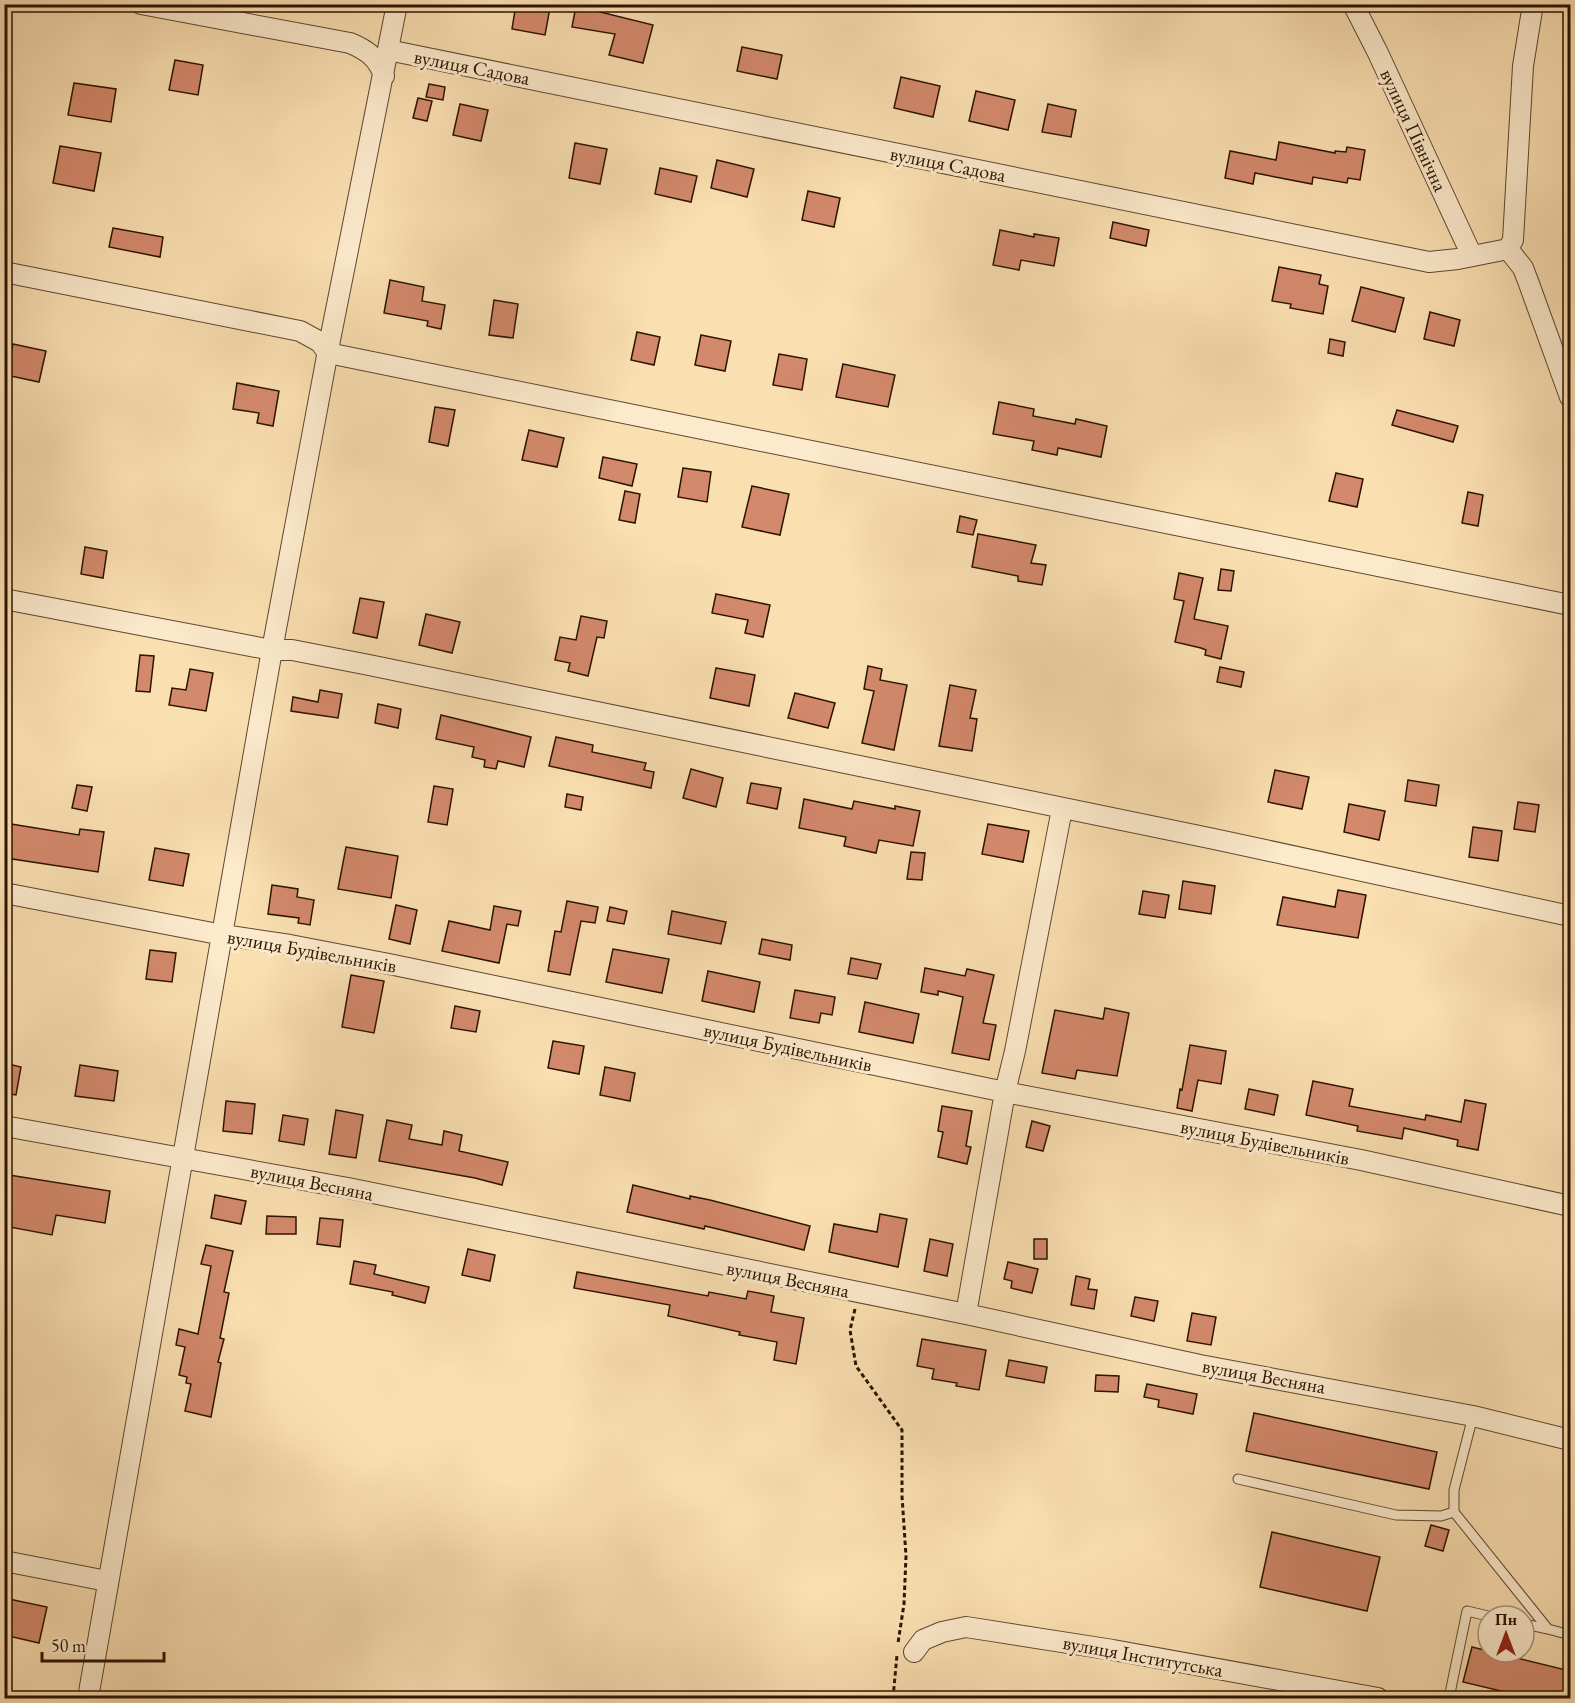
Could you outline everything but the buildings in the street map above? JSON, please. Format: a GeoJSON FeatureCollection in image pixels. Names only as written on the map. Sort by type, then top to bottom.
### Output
{"type":"FeatureCollection","features":[{"type":"Feature","properties":{"kind":"street"},"geometry":{"type":"LineString","coordinates":[[141,4],[350,43],[360,47],[377,60],[384,76]]}},
{"type":"Feature","properties":{"kind":"street"},"geometry":{"type":"LineString","coordinates":[[88,1698],[272,650],[397,4]]}},
{"type":"Feature","properties":{"kind":"street","name":"вулиця Північна"},"geometry":{"type":"LineString","coordinates":[[1353,4],[1472,255]]}},
{"type":"Feature","properties":{"kind":"street"},"geometry":{"type":"LineString","coordinates":[[1533,4],[1523,66],[1513,240],[1508,249],[1523,268],[1570,397]]}},
{"type":"Feature","properties":{"kind":"street","name":"вулиця Садова"},"geometry":{"type":"LineString","coordinates":[[388,50],[1429,262],[1508,249]]}},
{"type":"Feature","properties":{"kind":"street"},"geometry":{"type":"LineString","coordinates":[[4,272],[300,331],[320,342],[328,353],[1570,605]]}},
{"type":"Feature","properties":{"kind":"street"},"geometry":{"type":"LineString","coordinates":[[4,600],[272,650],[292,650],[358,663],[1214,839],[1570,916]]}},
{"type":"Feature","properties":{"kind":"street"},"geometry":{"type":"LineString","coordinates":[[966,1314],[1005,1092],[1062,809]]}},
{"type":"Feature","properties":{"kind":"street","name":"вулиця Будівельників"},"geometry":{"type":"LineString","coordinates":[[4,892],[223,935],[378,962],[1005,1092],[1361,1160],[1570,1206]]}},
{"type":"Feature","properties":{"kind":"street","name":"вулиця Весняна"},"geometry":{"type":"LineString","coordinates":[[4,1126],[348,1188],[966,1314],[1200,1365],[1473,1416],[1570,1440]]}},
{"type":"Feature","properties":{"kind":"street"},"geometry":{"type":"LineString","coordinates":[[4,1561],[107,1581]]}},
{"type":"Feature","properties":{"kind":"street","name":"вулиця Інститутська"},"geometry":{"type":"LineString","coordinates":[[914,1652],[923,1640],[942,1632],[966,1627],[1113,1650],[1378,1698]]}},
{"type":"Feature","properties":{"kind":"lane"},"geometry":{"type":"LineString","coordinates":[[1473,1416],[1454,1490],[1454,1512],[1548,1629]]}},
{"type":"Feature","properties":{"kind":"lane"},"geometry":{"type":"LineString","coordinates":[[1238,1479],[1396,1515],[1441,1516],[1454,1512]]}},
{"type":"Feature","properties":{"kind":"lane"},"geometry":{"type":"LineString","coordinates":[[1449,1698],[1467,1611],[1476,1613]]}},
{"type":"Feature","properties":{"kind":"lane"},"geometry":{"type":"LineString","coordinates":[[1536,1626],[1570,1635]]}},
{"type":"Feature","properties":{"kind":"path"},"geometry":{"type":"LineString","coordinates":[[859,1293],[850,1330],[856,1366],[902,1430],[902,1496],[906,1556],[904,1604],[893,1698]]}}]}
